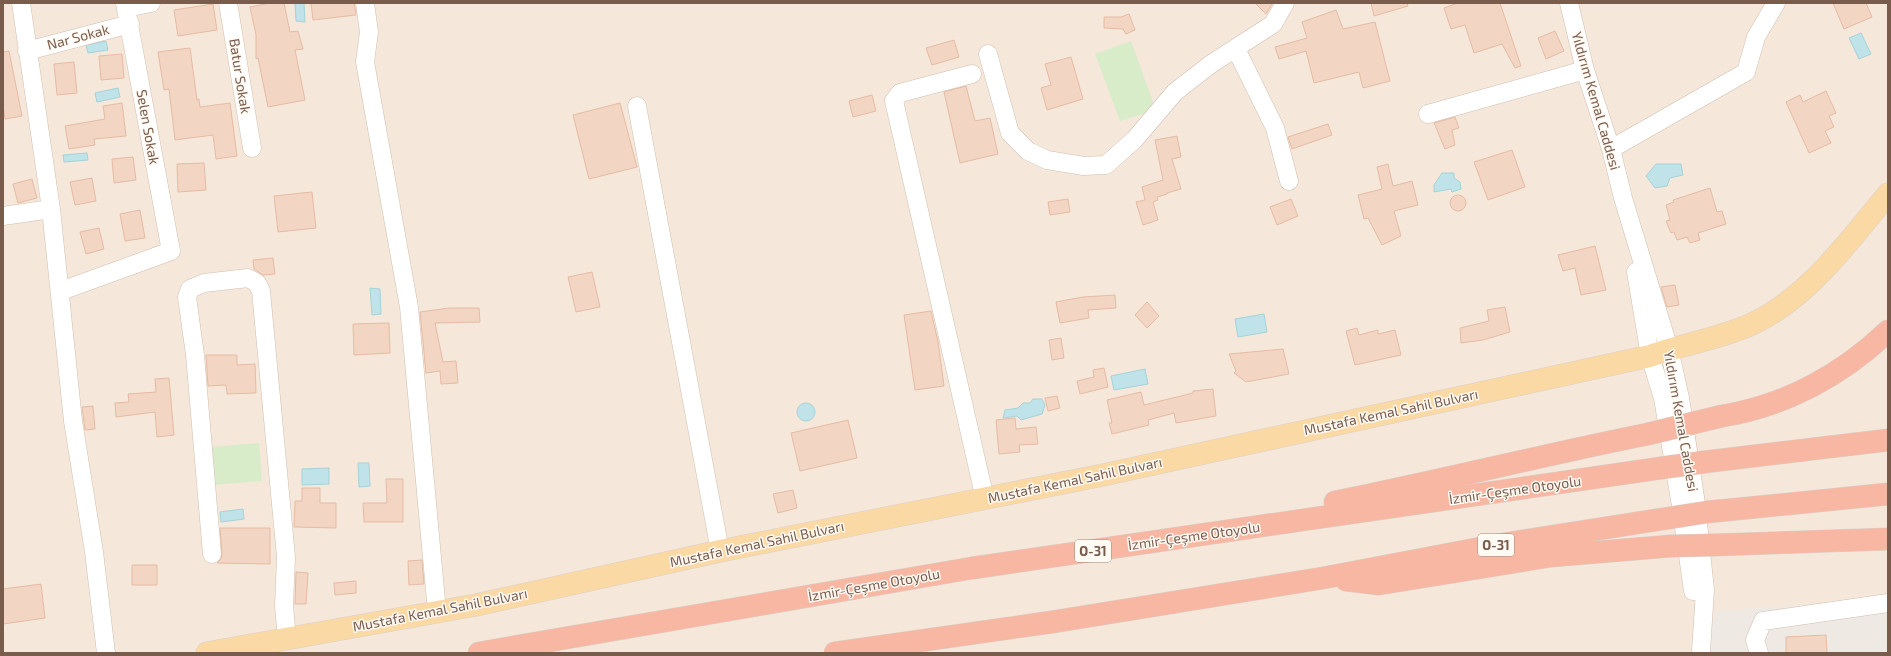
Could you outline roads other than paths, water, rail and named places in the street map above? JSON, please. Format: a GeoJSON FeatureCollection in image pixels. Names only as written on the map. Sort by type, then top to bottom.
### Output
{"type":"FeatureCollection","features":[{"type":"Feature","properties":{"kind":"highway"},"geometry":{"type":"LineString","coordinates":[[972,568],[1342,500],[1648,434],[1722,416],[1783,400],[1811,388],[1840,371],[1888,331]]}},
{"type":"Feature","properties":{"kind":"highway","name":"İzmir-Çeşme Otoyolu"},"geometry":{"type":"LineString","coordinates":[[479,653],[972,568],[1661,468],[1888,440]]}},
{"type":"Feature","properties":{"kind":"highway","name":"O-31"},"geometry":{"type":"LineString","coordinates":[[835,653],[1052,622],[1323,578],[1497,545],[1707,512],[1888,494]]}},
{"type":"Feature","properties":{"kind":"highway"},"geometry":{"type":"LineString","coordinates":[[1323,578],[1379,584],[1551,556],[1671,546],[1888,539]]}},
{"type":"Feature","properties":{"kind":"main road","name":"Mustafa Kemal Sahil Bulvarı"},"geometry":{"type":"LineString","coordinates":[[207,653],[476,605],[720,551],[1103,475],[1659,353],[1722,335],[1752,324],[1774,312],[1811,282],[1888,194]]}},
{"type":"Feature","properties":{"kind":"street"},"geometry":{"type":"LineString","coordinates":[[21,3],[51,209],[61,291],[73,421],[94,552],[106,653]]}},
{"type":"Feature","properties":{"kind":"street","name":"Nar Sokak"},"geometry":{"type":"LineString","coordinates":[[27,51],[151,3]]}},
{"type":"Feature","properties":{"kind":"street","name":"Batur Sokak"},"geometry":{"type":"LineString","coordinates":[[228,3],[252,148]]}},
{"type":"Feature","properties":{"kind":"street"},"geometry":{"type":"LineString","coordinates":[[365,3],[369,32],[365,62],[409,308],[437,612]]}},
{"type":"Feature","properties":{"kind":"street"},"geometry":{"type":"LineString","coordinates":[[988,54],[1010,132],[1028,151],[1047,160],[1084,166],[1106,165],[1136,139],[1176,92],[1211,64],[1273,24],[1284,3]]}},
{"type":"Feature","properties":{"kind":"street","name":"Yıldırım Kemal Caddesi"},"geometry":{"type":"LineString","coordinates":[[1568,3],[1585,70],[1611,149],[1659,353],[1680,398],[1705,590],[1701,652]]}},
{"type":"Feature","properties":{"kind":"street"},"geometry":{"type":"LineString","coordinates":[[1611,149],[1746,72],[1756,37],[1776,3]]}},
{"type":"Feature","properties":{"kind":"street","name":"Selen Sokak"},"geometry":{"type":"LineString","coordinates":[[61,291],[171,251],[127,12]]}},
{"type":"Feature","properties":{"kind":"street"},"geometry":{"type":"LineString","coordinates":[[1236,49],[1255,84],[1275,128],[1289,181]]}},
{"type":"Feature","properties":{"kind":"street"},"geometry":{"type":"LineString","coordinates":[[1428,114],[1585,70]]}},
{"type":"Feature","properties":{"kind":"street"},"geometry":{"type":"LineString","coordinates":[[972,74],[900,93],[894,101],[985,499]]}},
{"type":"Feature","properties":{"kind":"street"},"geometry":{"type":"LineString","coordinates":[[637,106],[720,551]]}},
{"type":"Feature","properties":{"kind":"street"},"geometry":{"type":"LineString","coordinates":[[3,216],[51,209]]}},
{"type":"Feature","properties":{"kind":"street"},"geometry":{"type":"LineString","coordinates":[[212,554],[195,355],[187,297],[190,289],[204,283],[248,278],[257,283],[261,291],[286,557],[284,606],[287,639]]}},
{"type":"Feature","properties":{"kind":"street"},"geometry":{"type":"LineString","coordinates":[[1759,653],[1755,640],[1763,621],[1888,603]]}},
{"type":"Feature","properties":{"kind":"water"},"geometry":{"type":"Polygon","coordinates":[[[295,3],[304,3],[305,22],[296,21],[295,3]]]}},
{"type":"Feature","properties":{"kind":"water"},"geometry":{"type":"Polygon","coordinates":[[[1861,33],[1871,54],[1859,59],[1849,38],[1861,33]]]}},
{"type":"Feature","properties":{"kind":"water"},"geometry":{"type":"Polygon","coordinates":[[[106,41],[108,50],[88,53],[86,45],[106,41]]]}},
{"type":"Feature","properties":{"kind":"water"},"geometry":{"type":"Polygon","coordinates":[[[118,88],[120,97],[97,102],[95,93],[118,88]]]}},
{"type":"Feature","properties":{"kind":"water"},"geometry":{"type":"Polygon","coordinates":[[[87,153],[88,160],[64,162],[63,155],[87,153]]]}},
{"type":"Feature","properties":{"kind":"water"},"geometry":{"type":"Polygon","coordinates":[[[1656,164],[1681,164],[1683,175],[1670,178],[1667,186],[1655,188],[1646,176],[1656,164]]]}},
{"type":"Feature","properties":{"kind":"water"},"geometry":{"type":"Polygon","coordinates":[[[1442,173],[1454,173],[1454,178],[1460,182],[1461,189],[1452,192],[1451,189],[1434,192],[1434,185],[1442,173]]]}},
{"type":"Feature","properties":{"kind":"water"},"geometry":{"type":"Polygon","coordinates":[[[370,288],[380,289],[381,314],[372,315],[370,288]]]}},
{"type":"Feature","properties":{"kind":"water"},"geometry":{"type":"Polygon","coordinates":[[[1264,314],[1267,332],[1238,337],[1235,319],[1264,314]]]}},
{"type":"Feature","properties":{"kind":"water"},"geometry":{"type":"Polygon","coordinates":[[[1145,369],[1148,384],[1114,390],[1111,376],[1145,369]]]}},
{"type":"Feature","properties":{"kind":"water"},"geometry":{"type":"Polygon","coordinates":[[[1033,399],[1042,399],[1045,405],[1042,414],[1021,420],[1017,416],[1003,418],[1005,410],[1018,408],[1023,403],[1030,403],[1033,399]]]}},
{"type":"Feature","properties":{"kind":"water"},"geometry":{"type":"Polygon","coordinates":[[[806,403],[812,406],[815,412],[812,418],[806,421],[800,418],[797,412],[800,406],[806,403]]]}},
{"type":"Feature","properties":{"kind":"water"},"geometry":{"type":"Polygon","coordinates":[[[358,463],[369,463],[370,486],[359,487],[358,463]]]}},
{"type":"Feature","properties":{"kind":"water"},"geometry":{"type":"Polygon","coordinates":[[[329,468],[329,484],[302,485],[302,469],[329,468]]]}},
{"type":"Feature","properties":{"kind":"water"},"geometry":{"type":"Polygon","coordinates":[[[243,509],[244,519],[221,522],[220,512],[243,509]]]}}]}
